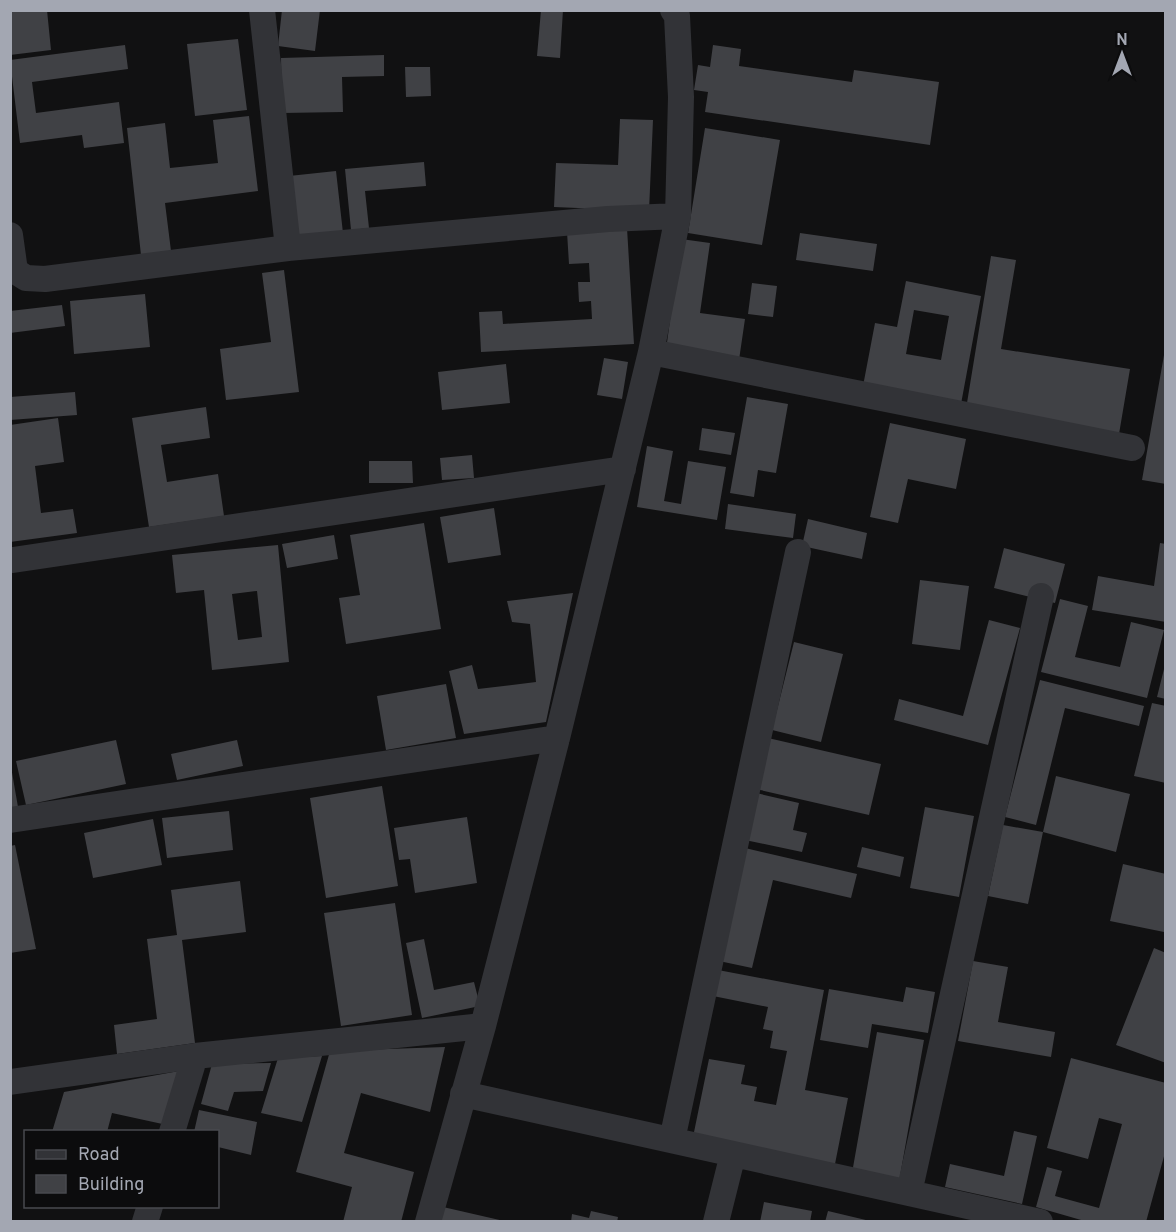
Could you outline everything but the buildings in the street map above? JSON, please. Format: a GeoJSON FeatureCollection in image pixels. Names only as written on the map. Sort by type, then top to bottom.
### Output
{"type":"FeatureCollection","features":[{"type":"Feature","properties":{"kind":"street"},"geometry":{"type":"LineString","coordinates":[[262,10],[288,248]]}},
{"type":"Feature","properties":{"kind":"street"},"geometry":{"type":"LineString","coordinates":[[428,1221],[483,1026],[557,738],[651,352],[678,216],[681,97],[676,16],[673,10]]}},
{"type":"Feature","properties":{"kind":"street"},"geometry":{"type":"LineString","coordinates":[[10,235],[15,271],[26,278],[45,279],[288,248],[608,219],[678,216]]}},
{"type":"Feature","properties":{"kind":"street"},"geometry":{"type":"LineString","coordinates":[[651,352],[1132,448]]}},
{"type":"Feature","properties":{"kind":"street"},"geometry":{"type":"LineString","coordinates":[[13,560],[623,469]]}},
{"type":"Feature","properties":{"kind":"street"},"geometry":{"type":"LineString","coordinates":[[672,1140],[798,552]]}},
{"type":"Feature","properties":{"kind":"street"},"geometry":{"type":"LineString","coordinates":[[909,1193],[1041,596]]}},
{"type":"Feature","properties":{"kind":"street"},"geometry":{"type":"LineString","coordinates":[[10,820],[557,738]]}},
{"type":"Feature","properties":{"kind":"street"},"geometry":{"type":"LineString","coordinates":[[10,1082],[195,1056],[483,1026]]}},
{"type":"Feature","properties":{"kind":"street"},"geometry":{"type":"LineString","coordinates":[[172,1130],[195,1056]]}},
{"type":"Feature","properties":{"kind":"street"},"geometry":{"type":"LineString","coordinates":[[463,1094],[1040,1221]]}},
{"type":"Feature","properties":{"kind":"street"},"geometry":{"type":"LineString","coordinates":[[716,1221],[733,1154]]}}]}
